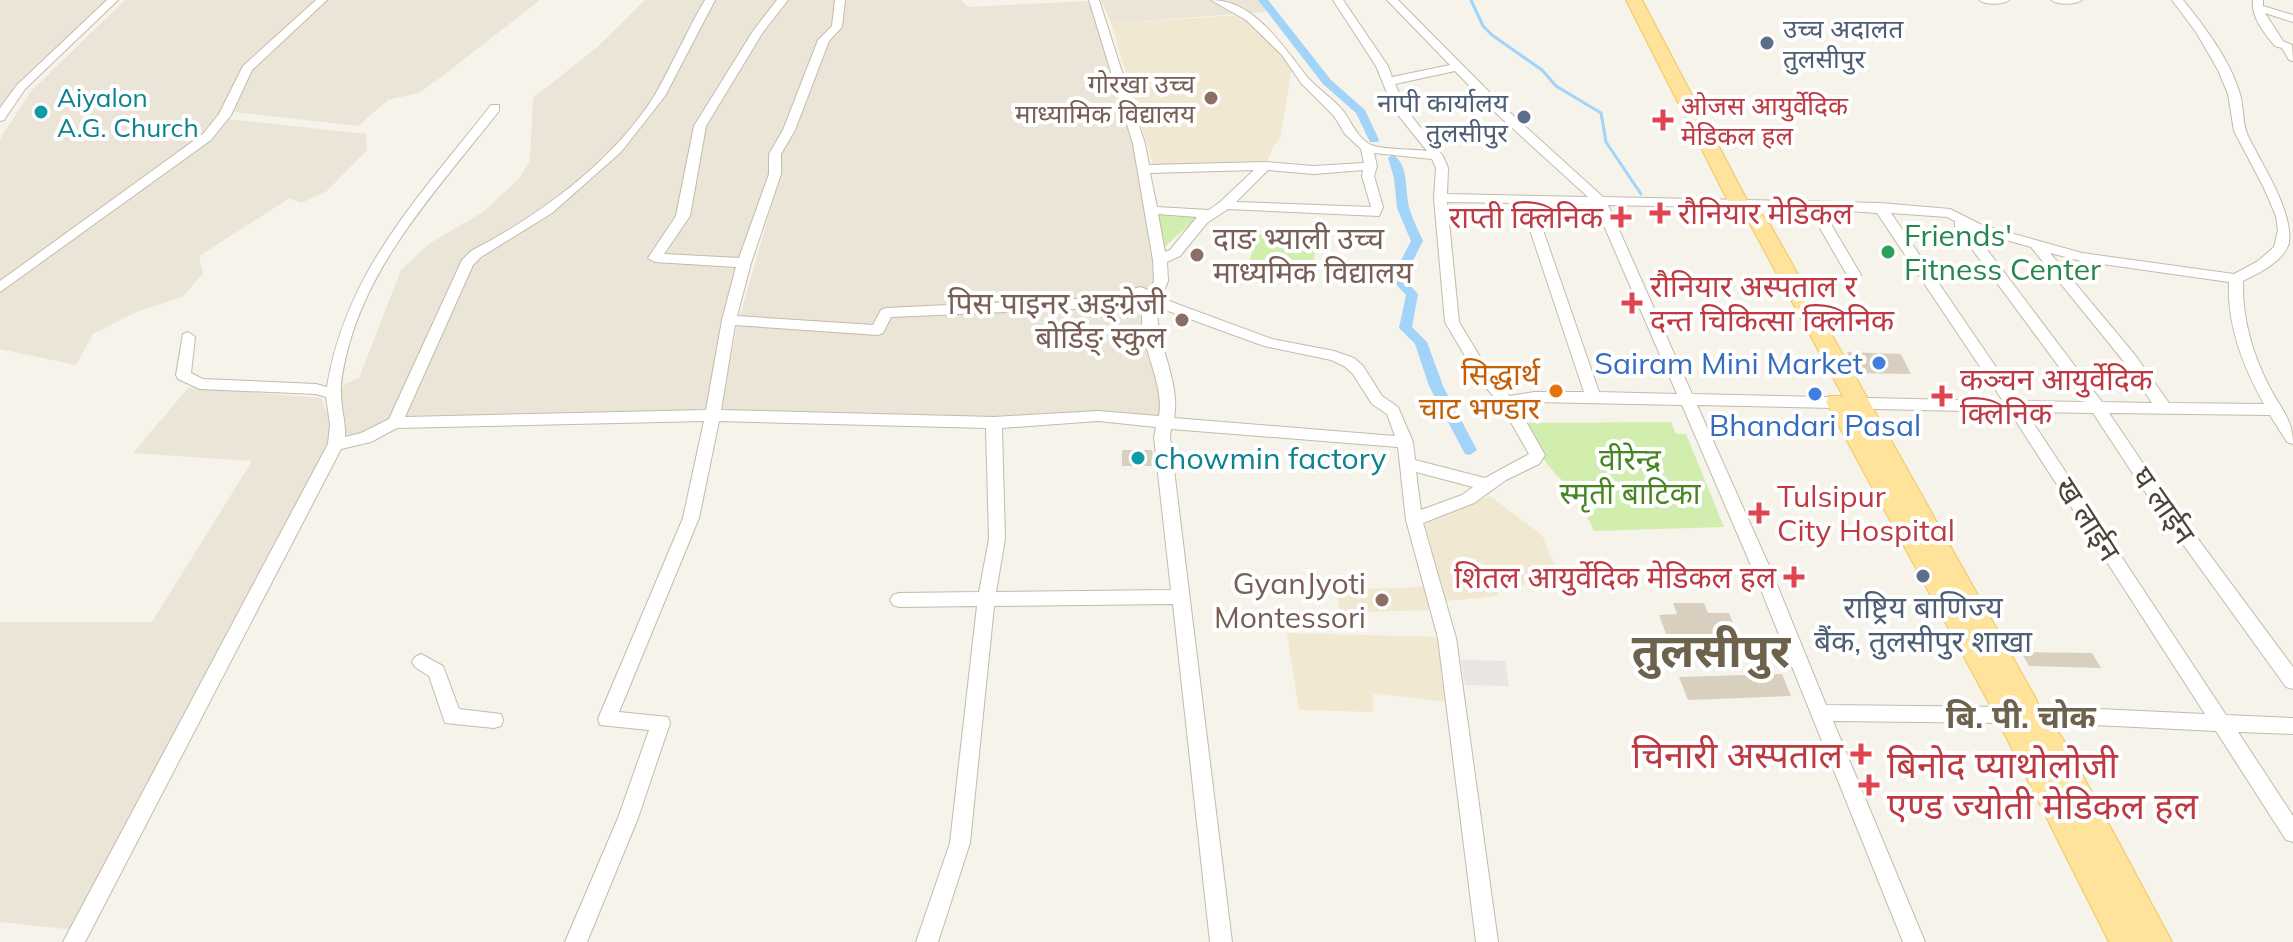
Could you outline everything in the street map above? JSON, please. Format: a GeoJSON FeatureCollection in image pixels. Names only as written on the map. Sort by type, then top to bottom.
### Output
{"type":"FeatureCollection","features":[{"type":"Feature","properties":{"kind":"main road"},"geometry":{"type":"LineString","coordinates":[[1634,0],[1739,203],[1741,222],[1848,405],[2020,715],[2126,942]]}},
{"type":"Feature","properties":{"kind":"main road"},"geometry":{"type":"LineString","coordinates":[[2020,715],[2055,751],[2156,942]]}},
{"type":"Feature","properties":{"kind":"street"},"geometry":{"type":"LineString","coordinates":[[0,117],[21,87],[113,0]]}},
{"type":"Feature","properties":{"kind":"street"},"geometry":{"type":"LineString","coordinates":[[0,288],[207,137],[225,115],[247,68],[322,0]]}},
{"type":"Feature","properties":{"kind":"street"},"geometry":{"type":"LineString","coordinates":[[395,423],[467,263],[476,254],[548,211],[618,146],[651,109],[710,0]]}},
{"type":"Feature","properties":{"kind":"street"},"geometry":{"type":"LineString","coordinates":[[744,263],[655,258],[683,216],[700,126],[758,31],[783,0]]}},
{"type":"Feature","properties":{"kind":"street"},"geometry":{"type":"LineString","coordinates":[[576,942],[628,818],[661,723],[607,719],[691,518],[729,320],[744,263],[775,174],[775,154],[789,130],[824,40],[837,27],[840,0]]}},
{"type":"Feature","properties":{"kind":"street"},"geometry":{"type":"LineString","coordinates":[[1094,0],[1145,169],[1160,260],[1161,281],[1150,324],[1169,403],[1162,437],[1221,942]]}},
{"type":"Feature","properties":{"kind":"street"},"geometry":{"type":"LineString","coordinates":[[1216,0],[1250,18],[1277,45],[1305,81],[1339,114],[1356,140],[1367,148],[1437,156]]}},
{"type":"Feature","properties":{"kind":"street"},"geometry":{"type":"LineString","coordinates":[[1338,0],[1382,66],[1400,110],[1437,156],[1442,168],[1440,198],[1452,322],[1483,374],[1507,402],[1537,455],[1468,499],[1414,520]]}},
{"type":"Feature","properties":{"kind":"street"},"geometry":{"type":"LineString","coordinates":[[1392,0],[1502,112],[1599,200],[1822,713],[1914,942]]}},
{"type":"Feature","properties":{"kind":"street"},"geometry":{"type":"LineString","coordinates":[[1984,0],[2004,0]]}},
{"type":"Feature","properties":{"kind":"street"},"geometry":{"type":"LineString","coordinates":[[2056,0],[2077,0]]}},
{"type":"Feature","properties":{"kind":"street"},"geometry":{"type":"LineString","coordinates":[[1440,198],[1813,205],[1950,213],[1977,228],[2081,257],[2236,279],[2276,254],[2285,239],[2282,218],[2274,190],[2236,122],[2234,95],[2210,48],[2177,0]]}},
{"type":"Feature","properties":{"kind":"street"},"geometry":{"type":"LineString","coordinates":[[2258,3],[2293,19]]}},
{"type":"Feature","properties":{"kind":"street"},"geometry":{"type":"LineString","coordinates":[[2258,3],[2267,29],[2279,44],[2286,45],[2293,58]]}},
{"type":"Feature","properties":{"kind":"street"},"geometry":{"type":"LineString","coordinates":[[1387,82],[1458,67]]}},
{"type":"Feature","properties":{"kind":"street"},"geometry":{"type":"LineString","coordinates":[[74,942],[336,444],[338,424],[333,394],[340,351],[358,302],[385,250],[495,108]]}},
{"type":"Feature","properties":{"kind":"street"},"geometry":{"type":"LineString","coordinates":[[1225,205],[1374,213],[1377,207],[1368,176],[1371,166],[1367,148]]}},
{"type":"Feature","properties":{"kind":"street"},"geometry":{"type":"LineString","coordinates":[[1145,169],[1265,166],[1314,170],[1371,166]]}},
{"type":"Feature","properties":{"kind":"street"},"geometry":{"type":"LineString","coordinates":[[1160,260],[1175,253],[1210,214],[1225,205],[1265,166]]}},
{"type":"Feature","properties":{"kind":"street"},"geometry":{"type":"LineString","coordinates":[[1526,200],[1593,397]]}},
{"type":"Feature","properties":{"kind":"street"},"geometry":{"type":"LineString","coordinates":[[1813,205],[1854,275]]}},
{"type":"Feature","properties":{"kind":"street","name":"ख लाईन"},"geometry":{"type":"LineString","coordinates":[[1880,207],[2015,407],[2293,833]]}},
{"type":"Feature","properties":{"kind":"street"},"geometry":{"type":"LineString","coordinates":[[1150,210],[1210,214]]}},
{"type":"Feature","properties":{"kind":"street","name":"घ लाईन"},"geometry":{"type":"LineString","coordinates":[[1950,213],[1969,233],[2098,408],[2149,485],[2293,681]]}},
{"type":"Feature","properties":{"kind":"street"},"geometry":{"type":"LineString","coordinates":[[2036,245],[2130,359],[2164,408]]}},
{"type":"Feature","properties":{"kind":"street"},"geometry":{"type":"LineString","coordinates":[[2236,279],[2236,316],[2272,410],[2293,438]]}},
{"type":"Feature","properties":{"kind":"street"},"geometry":{"type":"LineString","coordinates":[[729,320],[878,330],[886,313],[1096,303],[1141,292],[1154,301],[1269,343],[1349,362],[1358,370],[1377,400],[1393,411],[1405,442],[1414,520],[1447,638],[1487,942]]}},
{"type":"Feature","properties":{"kind":"street"},"geometry":{"type":"LineString","coordinates":[[188,337],[183,375],[200,384],[316,389],[333,394]]}},
{"type":"Feature","properties":{"kind":"street"},"geometry":{"type":"LineString","coordinates":[[1507,402],[1534,397],[1593,397],[1848,405],[2272,410]]}},
{"type":"Feature","properties":{"kind":"street"},"geometry":{"type":"LineString","coordinates":[[336,444],[365,438],[395,423],[712,415],[994,423],[1098,416],[1405,442]]}},
{"type":"Feature","properties":{"kind":"street"},"geometry":{"type":"LineString","coordinates":[[927,942],[960,843],[986,600],[997,539],[994,423]]}},
{"type":"Feature","properties":{"kind":"street"},"geometry":{"type":"LineString","coordinates":[[1408,464],[1487,485]]}},
{"type":"Feature","properties":{"kind":"street"},"geometry":{"type":"LineString","coordinates":[[899,600],[1182,597]]}},
{"type":"Feature","properties":{"kind":"street"},"geometry":{"type":"LineString","coordinates":[[421,662],[437,671],[452,717],[494,720]]}},
{"type":"Feature","properties":{"kind":"street"},"geometry":{"type":"LineString","coordinates":[[1822,713],[2020,715],[2293,726]]}},
{"type":"Feature","properties":{"kind":"shaded area"},"geometry":{"type":"Polygon","coordinates":[[[0,0],[115,0],[15,94],[0,120],[0,0]]]}},
{"type":"Feature","properties":{"kind":"shaded area"},"geometry":{"type":"Polygon","coordinates":[[[125,0],[320,0],[244,68],[215,127],[0,285],[0,139],[31,91],[125,0]]]}},
{"type":"Feature","properties":{"kind":"shaded area"},"geometry":{"type":"Polygon","coordinates":[[[327,0],[540,0],[440,78],[418,93],[388,100],[358,126],[234,112],[246,77],[262,58],[327,0]]]}},
{"type":"Feature","properties":{"kind":"shaded area"},"geometry":{"type":"Polygon","coordinates":[[[645,0],[835,0],[833,27],[819,40],[808,64],[770,174],[706,410],[407,416],[347,438],[339,391],[345,384],[359,378],[401,270],[430,243],[483,212],[519,179],[530,160],[533,98],[596,48],[645,0]]]}},
{"type":"Feature","properties":{"kind":"shaded area"},"geometry":{"type":"Polygon","coordinates":[[[843,0],[961,0],[968,7],[1087,1],[1099,19],[1136,143],[1158,282],[1148,303],[1161,401],[1160,417],[995,418],[721,411],[737,326],[781,173],[782,152],[843,0]]]}},
{"type":"Feature","properties":{"kind":"shaded area"},"geometry":{"type":"Polygon","coordinates":[[[1101,0],[1260,0],[1266,12],[1111,23],[1101,0]]]}},
{"type":"Feature","properties":{"kind":"shaded area","name":"गोरखा उच्च माध्यामिक विद्यालय"},"geometry":{"type":"Polygon","coordinates":[[[1241,15],[1280,49],[1296,72],[1291,73],[1280,139],[1266,164],[1154,168],[1111,23],[1241,15]]]}},
{"type":"Feature","properties":{"kind":"shaded area"},"geometry":{"type":"Polygon","coordinates":[[[228,119],[366,134],[367,150],[327,191],[301,203],[290,198],[199,256],[203,274],[182,297],[136,312],[93,334],[76,365],[0,349],[0,292],[228,119]]]}},
{"type":"Feature","properties":{"kind":"shaded area"},"geometry":{"type":"Polygon","coordinates":[[[189,387],[321,398],[332,425],[325,456],[75,930],[0,922],[0,622],[152,622],[252,461],[133,453],[189,387]]]}},
{"type":"Feature","properties":{"kind":"shaded area"},"geometry":{"type":"Polygon","coordinates":[[[1490,496],[1542,535],[1561,580],[1496,589],[1498,596],[1446,601],[1424,522],[1490,496]]]}},
{"type":"Feature","properties":{"kind":"shaded area","name":"GyanJyoti Montessori"},"geometry":{"type":"Polygon","coordinates":[[[1424,587],[1429,610],[1340,613],[1336,590],[1424,587]]]}},
{"type":"Feature","properties":{"kind":"shaded area"},"geometry":{"type":"Polygon","coordinates":[[[1287,633],[1440,637],[1448,702],[1373,693],[1373,712],[1299,710],[1287,633]]]}},
{"type":"Feature","properties":{"kind":"shaded area"},"geometry":{"type":"Polygon","coordinates":[[[1461,660],[1505,661],[1509,686],[1465,685],[1461,660]]]}},
{"type":"Feature","properties":{"kind":"green space"},"geometry":{"type":"Polygon","coordinates":[[[1158,212],[1201,215],[1163,248],[1158,212]]]}},
{"type":"Feature","properties":{"kind":"green space"},"geometry":{"type":"Polygon","coordinates":[[[1257,231],[1318,238],[1310,281],[1269,276],[1266,284],[1245,281],[1257,231]]]}},
{"type":"Feature","properties":{"kind":"green space","name":"वीरेन्द्र स्मृती बाटिका"},"geometry":{"type":"Polygon","coordinates":[[[1671,422],[1676,434],[1686,434],[1724,527],[1594,531],[1575,491],[1557,476],[1538,452],[1524,423],[1671,422]]]}},
{"type":"Feature","properties":{"kind":"building","name":"Sairam Mini Market"},"geometry":{"type":"Polygon","coordinates":[[[1847,352],[1901,354],[1911,374],[1857,373],[1847,352]]]}},
{"type":"Feature","properties":{"kind":"building","name":"chowmin factory"},"geometry":{"type":"Polygon","coordinates":[[[1122,450],[1152,450],[1154,466],[1122,466],[1122,450]]]}},
{"type":"Feature","properties":{"kind":"building"},"geometry":{"type":"Polygon","coordinates":[[[1673,603],[1704,603],[1708,613],[1729,613],[1742,646],[1718,646],[1716,639],[1689,640],[1692,647],[1671,647],[1659,615],[1677,614],[1673,603]]]}},
{"type":"Feature","properties":{"kind":"building"},"geometry":{"type":"Polygon","coordinates":[[[2021,652],[2092,653],[2101,668],[2029,666],[2021,652]]]}},
{"type":"Feature","properties":{"kind":"building"},"geometry":{"type":"Polygon","coordinates":[[[1782,674],[1791,696],[1688,700],[1679,677],[1782,674]]]}},
{"type":"Feature","properties":{"kind":"waterway"},"geometry":{"type":"LineString","coordinates":[[1263,0],[1327,82],[1361,112],[1374,140]]}},
{"type":"Feature","properties":{"kind":"waterway"},"geometry":{"type":"LineString","coordinates":[[1471,0],[1483,26],[1492,35],[1542,70],[1556,86],[1601,113],[1606,142],[1641,194]]}},
{"type":"Feature","properties":{"kind":"waterway"},"geometry":{"type":"LineString","coordinates":[[1393,158],[1400,178],[1403,208],[1417,241],[1403,268],[1401,283],[1412,294],[1405,328],[1421,342],[1436,386],[1470,450]]}},
{"type":"Feature","properties":{"kind":"place","name":"उच्च अदालत तुलसीपुर"},"geometry":{"type":"Point","coordinates":[1767,43]}},
{"type":"Feature","properties":{"kind":"place","name":"गोरखा उच्च माध्यामिक विद्यालय"},"geometry":{"type":"Point","coordinates":[1211,98]}},
{"type":"Feature","properties":{"kind":"place","name":"Aiyalon A.G. Church"},"geometry":{"type":"Point","coordinates":[41,112]}},
{"type":"Feature","properties":{"kind":"place","name":"नापी कार्यालय तुलसीपुर"},"geometry":{"type":"Point","coordinates":[1524,117]}},
{"type":"Feature","properties":{"kind":"place","name":"ओजस आयुर्वेदिक मेडिकल हल"},"geometry":{"type":"Point","coordinates":[1663,120]}},
{"type":"Feature","properties":{"kind":"place","name":"रौनियार मेडिकल"},"geometry":{"type":"Point","coordinates":[1660,213]}},
{"type":"Feature","properties":{"kind":"place","name":"राप्ती क्लिनिक"},"geometry":{"type":"Point","coordinates":[1621,217]}},
{"type":"Feature","properties":{"kind":"place","name":"Friends' Fitness Center"},"geometry":{"type":"Point","coordinates":[1888,252]}},
{"type":"Feature","properties":{"kind":"place","name":"दाङ भ्याली उच्च माध्यमिक विद्यालय"},"geometry":{"type":"Point","coordinates":[1197,255]}},
{"type":"Feature","properties":{"kind":"place","name":"रौनियार अस्पताल र दन्त चिकित्सा क्लिनिक"},"geometry":{"type":"Point","coordinates":[1632,303]}},
{"type":"Feature","properties":{"kind":"place","name":"पिस पाइनर अङ्‍ग्रेजी बोर्डिङ् स्कुल"},"geometry":{"type":"Point","coordinates":[1182,320]}},
{"type":"Feature","properties":{"kind":"place","name":"Sairam Mini Market"},"geometry":{"type":"Point","coordinates":[1879,363]}},
{"type":"Feature","properties":{"kind":"place","name":"सिद्धार्थ चाट भण्डार"},"geometry":{"type":"Point","coordinates":[1556,391]}},
{"type":"Feature","properties":{"kind":"place","name":"Bhandari Pasal"},"geometry":{"type":"Point","coordinates":[1815,394]}},
{"type":"Feature","properties":{"kind":"place","name":"कञ्चन आयुर्वेदिक क्लिनिक"},"geometry":{"type":"Point","coordinates":[1942,396]}},
{"type":"Feature","properties":{"kind":"place","name":"chowmin factory"},"geometry":{"type":"Point","coordinates":[1138,458]}},
{"type":"Feature","properties":{"kind":"place","name":"Tulsipur City Hospital"},"geometry":{"type":"Point","coordinates":[1759,513]}},
{"type":"Feature","properties":{"kind":"place","name":"राष्ट्रिय बाणिज्य बैंक, तुलसीपुर शाखा"},"geometry":{"type":"Point","coordinates":[1923,576]}},
{"type":"Feature","properties":{"kind":"place","name":"शितल आयुर्वेदिक मेडिकल हल"},"geometry":{"type":"Point","coordinates":[1794,577]}},
{"type":"Feature","properties":{"kind":"place","name":"GyanJyoti Montessori"},"geometry":{"type":"Point","coordinates":[1382,600]}},
{"type":"Feature","properties":{"kind":"place","name":"चिनारी अस्पताल"},"geometry":{"type":"Point","coordinates":[1861,754]}},
{"type":"Feature","properties":{"kind":"place","name":"बिनोद प्याथोलोजी एण्ड ज्योती मेडिकल हल"},"geometry":{"type":"Point","coordinates":[1869,785]}},
{"type":"Feature","properties":{"kind":"district","name":"तुलसीपुर"},"geometry":{"type":"Point","coordinates":[1711,650]}},
{"type":"Feature","properties":{"kind":"district","name":"बि. पी. चोक"},"geometry":{"type":"Point","coordinates":[2021,716]}}]}
